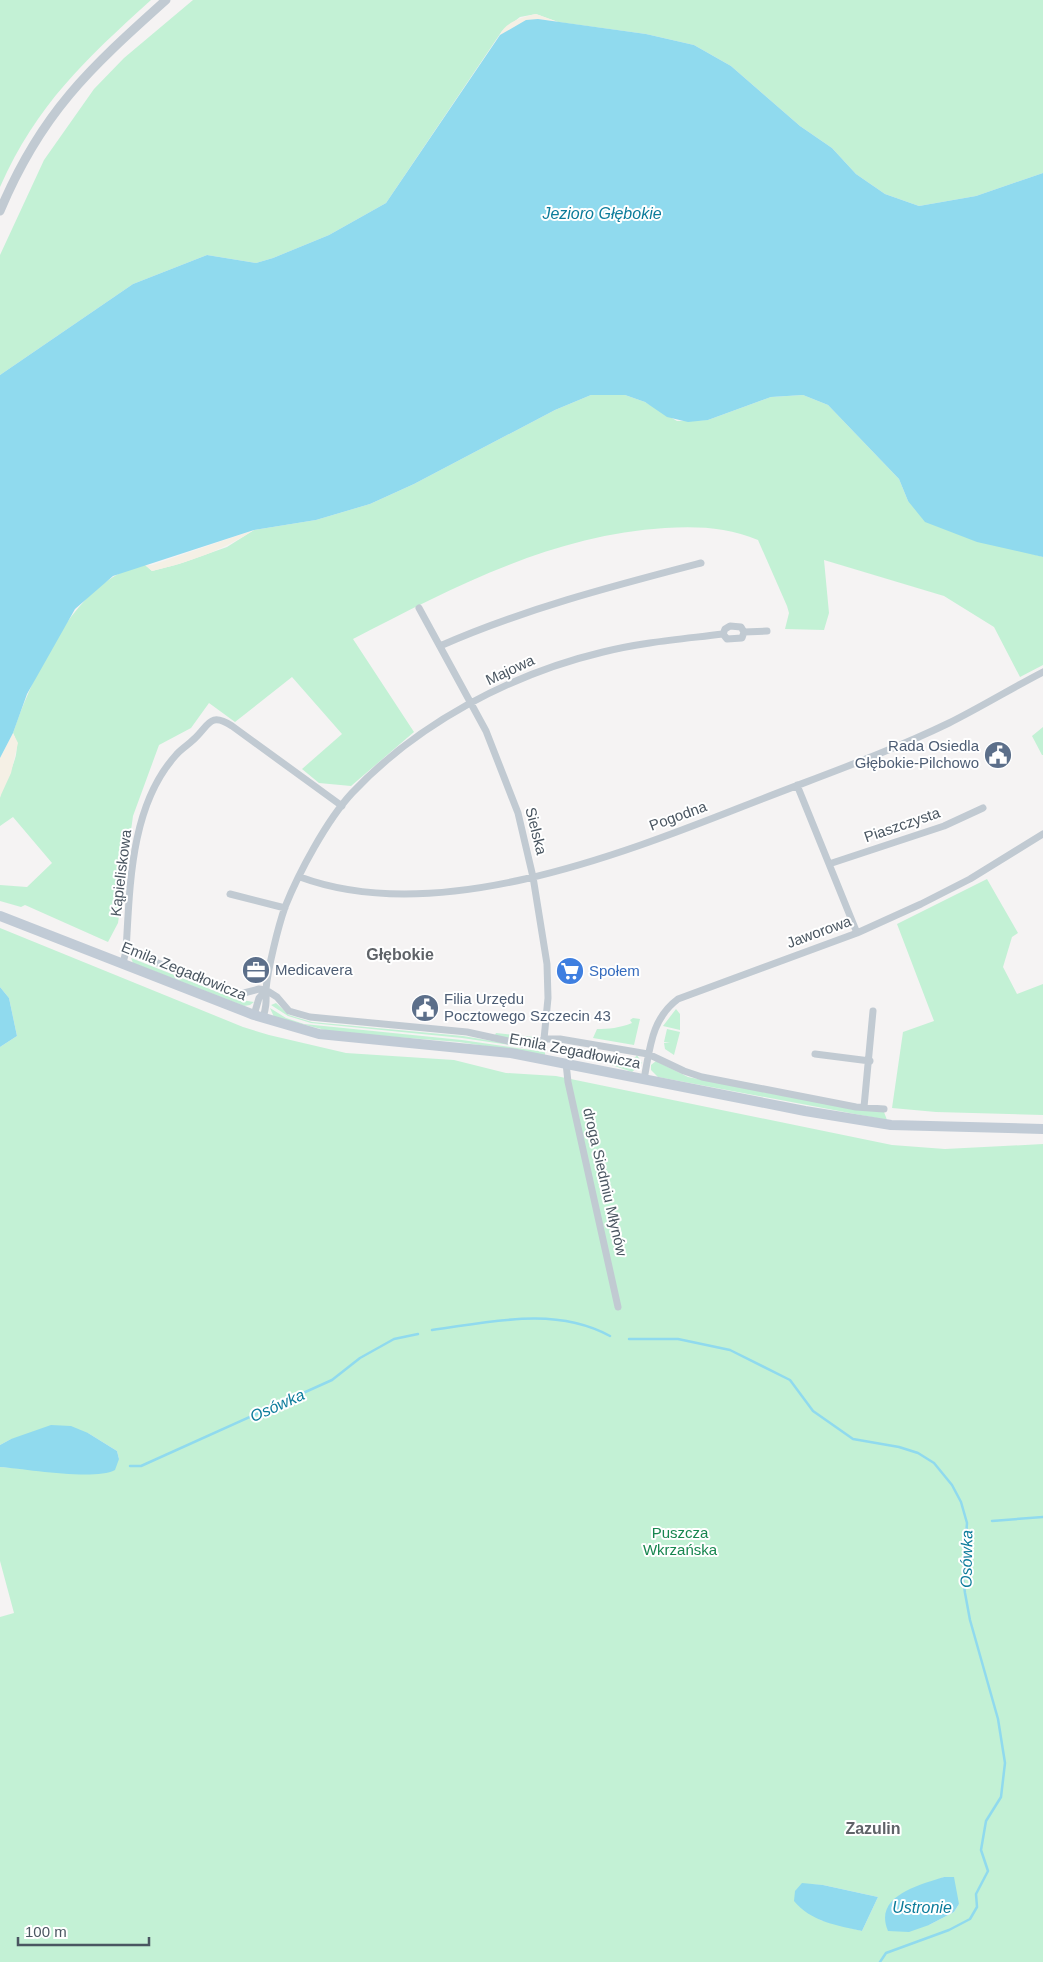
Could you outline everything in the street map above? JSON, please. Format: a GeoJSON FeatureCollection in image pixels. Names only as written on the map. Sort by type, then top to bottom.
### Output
{"type":"FeatureCollection","features":[{"type":"Feature","properties":{"kind":"main road","name":"Emila Zegadłowicza"},"geometry":{"type":"LineString","coordinates":[[0,916],[259,1016],[319,1034],[489,1050],[566,1063],[805,1111],[891,1125],[1043,1129]]}},
{"type":"Feature","properties":{"kind":"street"},"geometry":{"type":"LineString","coordinates":[[0,211],[29,151],[60,104],[97,62],[166,0]]}},
{"type":"Feature","properties":{"kind":"street"},"geometry":{"type":"LineString","coordinates":[[440,646],[480,629],[544,607],[701,563]]}},
{"type":"Feature","properties":{"kind":"street","name":"Sielska"},"geometry":{"type":"LineString","coordinates":[[419,608],[473,703],[511,790],[533,877],[548,975],[544,1039]]}},
{"type":"Feature","properties":{"kind":"street","name":"Majowa"},"geometry":{"type":"LineString","coordinates":[[723,634],[725,629],[730,626],[741,627],[744,632]]}},
{"type":"Feature","properties":{"kind":"street","name":"Majowa"},"geometry":{"type":"LineString","coordinates":[[744,632],[767,631]]}},
{"type":"Feature","properties":{"kind":"street","name":"Majowa"},"geometry":{"type":"LineString","coordinates":[[723,634],[727,639],[736,640],[742,638],[744,632]]}},
{"type":"Feature","properties":{"kind":"street","name":"Majowa"},"geometry":{"type":"LineString","coordinates":[[259,1016],[268,1000],[266,990],[285,908],[329,824],[342,806],[364,782],[407,745],[442,720],[541,670],[603,652],[668,639],[723,634]]}},
{"type":"Feature","properties":{"kind":"street","name":"Pogodna"},"geometry":{"type":"LineString","coordinates":[[300,878],[339,888],[398,893],[476,887],[533,877],[635,847],[797,785],[950,723],[1043,672]]}},
{"type":"Feature","properties":{"kind":"street","name":"Kąpieliskowa"},"geometry":{"type":"LineString","coordinates":[[123,963],[126,951],[135,846],[142,819],[154,792],[176,755],[211,720],[221,719],[232,726],[342,806]]}},
{"type":"Feature","properties":{"kind":"street"},"geometry":{"type":"LineString","coordinates":[[797,785],[857,933]]}},
{"type":"Feature","properties":{"kind":"street","name":"Piaszczysta"},"geometry":{"type":"LineString","coordinates":[[829,864],[944,826],[983,808]]}},
{"type":"Feature","properties":{"kind":"street","name":"Jaworowa"},"geometry":{"type":"LineString","coordinates":[[644,1079],[656,1023],[667,1008],[678,999],[857,933],[955,888],[1043,834]]}},
{"type":"Feature","properties":{"kind":"street"},"geometry":{"type":"LineString","coordinates":[[230,894],[285,908]]}},
{"type":"Feature","properties":{"kind":"street"},"geometry":{"type":"LineString","coordinates":[[126,951],[240,994],[266,990],[277,996],[289,1012],[310,1017],[467,1032],[522,1044],[544,1039],[560,1038],[648,1054],[693,1074],[864,1107],[884,1109]]}},
{"type":"Feature","properties":{"kind":"street"},"geometry":{"type":"LineString","coordinates":[[864,1107],[870,1061],[873,1011]]}},
{"type":"Feature","properties":{"kind":"street"},"geometry":{"type":"LineString","coordinates":[[815,1054],[870,1061]]}},
{"type":"Feature","properties":{"kind":"street","name":"droga Siedmiu Młynów"},"geometry":{"type":"LineString","coordinates":[[566,1063],[568,1082],[618,1307]]}},
{"type":"Feature","properties":{"kind":"green space"},"geometry":{"type":"Polygon","coordinates":[[[0,0],[151,0],[84,64],[47,107],[14,158],[0,187],[0,0]]]}},
{"type":"Feature","properties":{"kind":"green space"},"geometry":{"type":"Polygon","coordinates":[[[193,0],[1043,0],[1043,173],[976,196],[919,206],[885,194],[856,174],[832,148],[800,126],[731,66],[694,45],[646,34],[558,22],[536,14],[520,17],[502,31],[386,203],[329,235],[273,258],[256,263],[207,255],[133,284],[0,375],[0,255],[44,160],[94,89],[124,58],[193,0]]]}},
{"type":"Feature","properties":{"kind":"green space"},"geometry":{"type":"Polygon","coordinates":[[[591,395],[625,395],[645,402],[677,421],[708,420],[771,397],[803,395],[828,405],[899,479],[908,501],[1015,549],[1043,557],[1043,665],[1020,677],[994,627],[944,596],[824,560],[829,613],[824,630],[785,629],[789,613],[787,606],[758,540],[735,532],[700,527],[665,528],[623,533],[582,541],[503,567],[465,583],[353,639],[414,732],[351,786],[319,783],[302,769],[342,734],[292,677],[235,722],[209,703],[191,728],[159,745],[133,816],[118,923],[108,942],[25,905],[21,907],[0,901],[0,885],[27,887],[52,863],[13,817],[0,826],[0,798],[17,750],[13,733],[29,691],[51,647],[79,607],[95,590],[124,571],[145,565],[152,571],[179,564],[227,547],[254,530],[316,520],[370,504],[414,484],[555,410],[591,395]]]}},
{"type":"Feature","properties":{"kind":"green space"},"geometry":{"type":"Polygon","coordinates":[[[1043,727],[1043,755],[1042,755],[1032,736],[1043,727]]]}},
{"type":"Feature","properties":{"kind":"green space"},"geometry":{"type":"Polygon","coordinates":[[[987,879],[1018,933],[1012,937],[1003,967],[1017,994],[1043,984],[1043,1115],[936,1112],[892,1108],[903,1032],[934,1021],[897,924],[987,879]]]}},
{"type":"Feature","properties":{"kind":"green space","name":"Puszcza Wkrzańska"},"geometry":{"type":"Polygon","coordinates":[[[0,928],[243,1027],[346,1053],[454,1060],[506,1073],[556,1076],[892,1145],[945,1149],[1043,1144],[1043,1962],[0,1962],[0,1617],[14,1613],[0,1561],[0,1467],[80,1473],[119,1459],[117,1451],[88,1433],[11,1439],[0,1445],[0,1047],[17,1036],[9,998],[0,987],[0,928]],[[944,1877],[902,1894],[929,1925],[954,1912],[959,1904],[944,1877]],[[802,1884],[820,1920],[862,1931],[878,1897],[823,1885],[802,1884]]]}},
{"type":"Feature","properties":{"kind":"green space"},"geometry":{"type":"Polygon","coordinates":[[[131,958],[235,999],[254,1002],[244,1006],[133,963],[131,958]]]}},
{"type":"Feature","properties":{"kind":"green space"},"geometry":{"type":"Polygon","coordinates":[[[276,1003],[289,1015],[312,1022],[463,1036],[522,1046],[545,1045],[545,1050],[462,1038],[311,1023],[288,1016],[271,1005],[276,1003]]]}},
{"type":"Feature","properties":{"kind":"green space"},"geometry":{"type":"Polygon","coordinates":[[[270,1008],[286,1018],[304,1024],[462,1040],[545,1052],[545,1055],[459,1042],[333,1032],[274,1017],[270,1008]]]}},
{"type":"Feature","properties":{"kind":"green space"},"geometry":{"type":"Polygon","coordinates":[[[676,1009],[680,1014],[680,1030],[663,1026],[676,1009]]]}},
{"type":"Feature","properties":{"kind":"green space"},"geometry":{"type":"Polygon","coordinates":[[[633,1018],[640,1019],[634,1045],[593,1038],[597,1029],[628,1025],[632,1023],[630,1020],[633,1018]]]}},
{"type":"Feature","properties":{"kind":"green space"},"geometry":{"type":"Polygon","coordinates":[[[667,1029],[680,1032],[674,1055],[665,1049],[664,1043],[670,1043],[664,1042],[667,1029]]]}},
{"type":"Feature","properties":{"kind":"green space"},"geometry":{"type":"Polygon","coordinates":[[[496,1033],[539,1036],[537,1039],[522,1042],[495,1035],[496,1033]]]}},
{"type":"Feature","properties":{"kind":"green space"},"geometry":{"type":"Polygon","coordinates":[[[637,1055],[642,1063],[632,1072],[606,1063],[607,1061],[628,1066],[637,1055]]]}},
{"type":"Feature","properties":{"kind":"green space"},"geometry":{"type":"Polygon","coordinates":[[[656,1061],[688,1077],[774,1094],[884,1112],[887,1120],[658,1077],[651,1070],[651,1065],[656,1061]]]}},
{"type":"Feature","properties":{"kind":"sand"},"geometry":{"type":"Polygon","coordinates":[[[536,14],[558,22],[538,19],[500,35],[502,30],[510,23],[536,14]]]}},
{"type":"Feature","properties":{"kind":"sand"},"geometry":{"type":"Polygon","coordinates":[[[254,530],[217,550],[192,560],[152,571],[145,565],[152,565],[254,530]]]}},
{"type":"Feature","properties":{"kind":"sand"},"geometry":{"type":"Polygon","coordinates":[[[13,733],[18,743],[11,773],[0,797],[0,758],[13,733]]]}},
{"type":"Feature","properties":{"kind":"water","name":"Jezioro Głębokie"},"geometry":{"type":"Polygon","coordinates":[[[538,19],[646,34],[694,45],[731,66],[800,126],[832,148],[856,174],[885,194],[919,206],[976,196],[1043,173],[1043,557],[977,542],[925,522],[908,501],[899,479],[828,405],[803,395],[771,397],[708,420],[688,422],[667,417],[645,402],[625,395],[591,395],[555,410],[414,484],[370,504],[316,520],[254,530],[113,576],[75,609],[27,694],[13,733],[0,758],[0,375],[133,284],[207,255],[256,263],[273,258],[329,235],[386,203],[500,35],[526,20],[538,19]]]}},
{"type":"Feature","properties":{"kind":"water"},"geometry":{"type":"Polygon","coordinates":[[[0,987],[9,998],[17,1036],[0,1047],[0,987]]]}},
{"type":"Feature","properties":{"kind":"water"},"geometry":{"type":"Polygon","coordinates":[[[51,1425],[71,1426],[88,1433],[117,1451],[119,1459],[115,1470],[105,1473],[77,1474],[0,1467],[0,1445],[11,1439],[51,1425]]]}},
{"type":"Feature","properties":{"kind":"water","name":"Ustronie"},"geometry":{"type":"Polygon","coordinates":[[[944,1877],[954,1877],[959,1904],[954,1912],[929,1925],[909,1932],[888,1931],[885,1919],[887,1909],[893,1901],[911,1888],[944,1877]]]}},
{"type":"Feature","properties":{"kind":"water","name":"Ustronie"},"geometry":{"type":"Polygon","coordinates":[[[802,1883],[823,1885],[878,1897],[862,1931],[825,1922],[801,1908],[794,1901],[795,1891],[802,1883]]]}},
{"type":"Feature","properties":{"kind":"waterway","name":"Osówka"},"geometry":{"type":"LineString","coordinates":[[432,1330],[500,1320],[545,1319],[567,1321],[589,1327],[610,1336]]}},
{"type":"Feature","properties":{"kind":"waterway","name":"Osówka"},"geometry":{"type":"LineString","coordinates":[[130,1466],[141,1466],[332,1380],[360,1358],[394,1339],[418,1334]]}},
{"type":"Feature","properties":{"kind":"waterway","name":"Osówka"},"geometry":{"type":"LineString","coordinates":[[629,1339],[678,1339],[730,1350],[790,1380],[813,1411],[853,1439],[899,1447],[918,1453],[934,1463],[952,1485],[961,1502],[967,1523],[963,1579],[965,1593],[970,1620],[998,1719],[1005,1763],[1001,1797],[986,1821],[981,1850],[988,1871],[976,1894],[977,1907],[970,1919],[949,1930],[886,1953],[880,1962]]}},
{"type":"Feature","properties":{"kind":"waterway"},"geometry":{"type":"LineString","coordinates":[[992,1521],[1043,1517]]}},
{"type":"Feature","properties":{"kind":"place","name":"Rada Osiedla Głębokie-Pilchowo"},"geometry":{"type":"Point","coordinates":[998,755]}},
{"type":"Feature","properties":{"kind":"place","name":"Medicavera"},"geometry":{"type":"Point","coordinates":[256,970]}},
{"type":"Feature","properties":{"kind":"place","name":"Społem"},"geometry":{"type":"Point","coordinates":[570,971]}},
{"type":"Feature","properties":{"kind":"place","name":"Filia Urzędu Pocztowego Szczecin 43"},"geometry":{"type":"Point","coordinates":[425,1008]}},
{"type":"Feature","properties":{"kind":"district","name":"Głębokie"},"geometry":{"type":"Point","coordinates":[400,954]}},
{"type":"Feature","properties":{"kind":"district","name":"Zazulin"},"geometry":{"type":"Point","coordinates":[873,1828]}}]}
